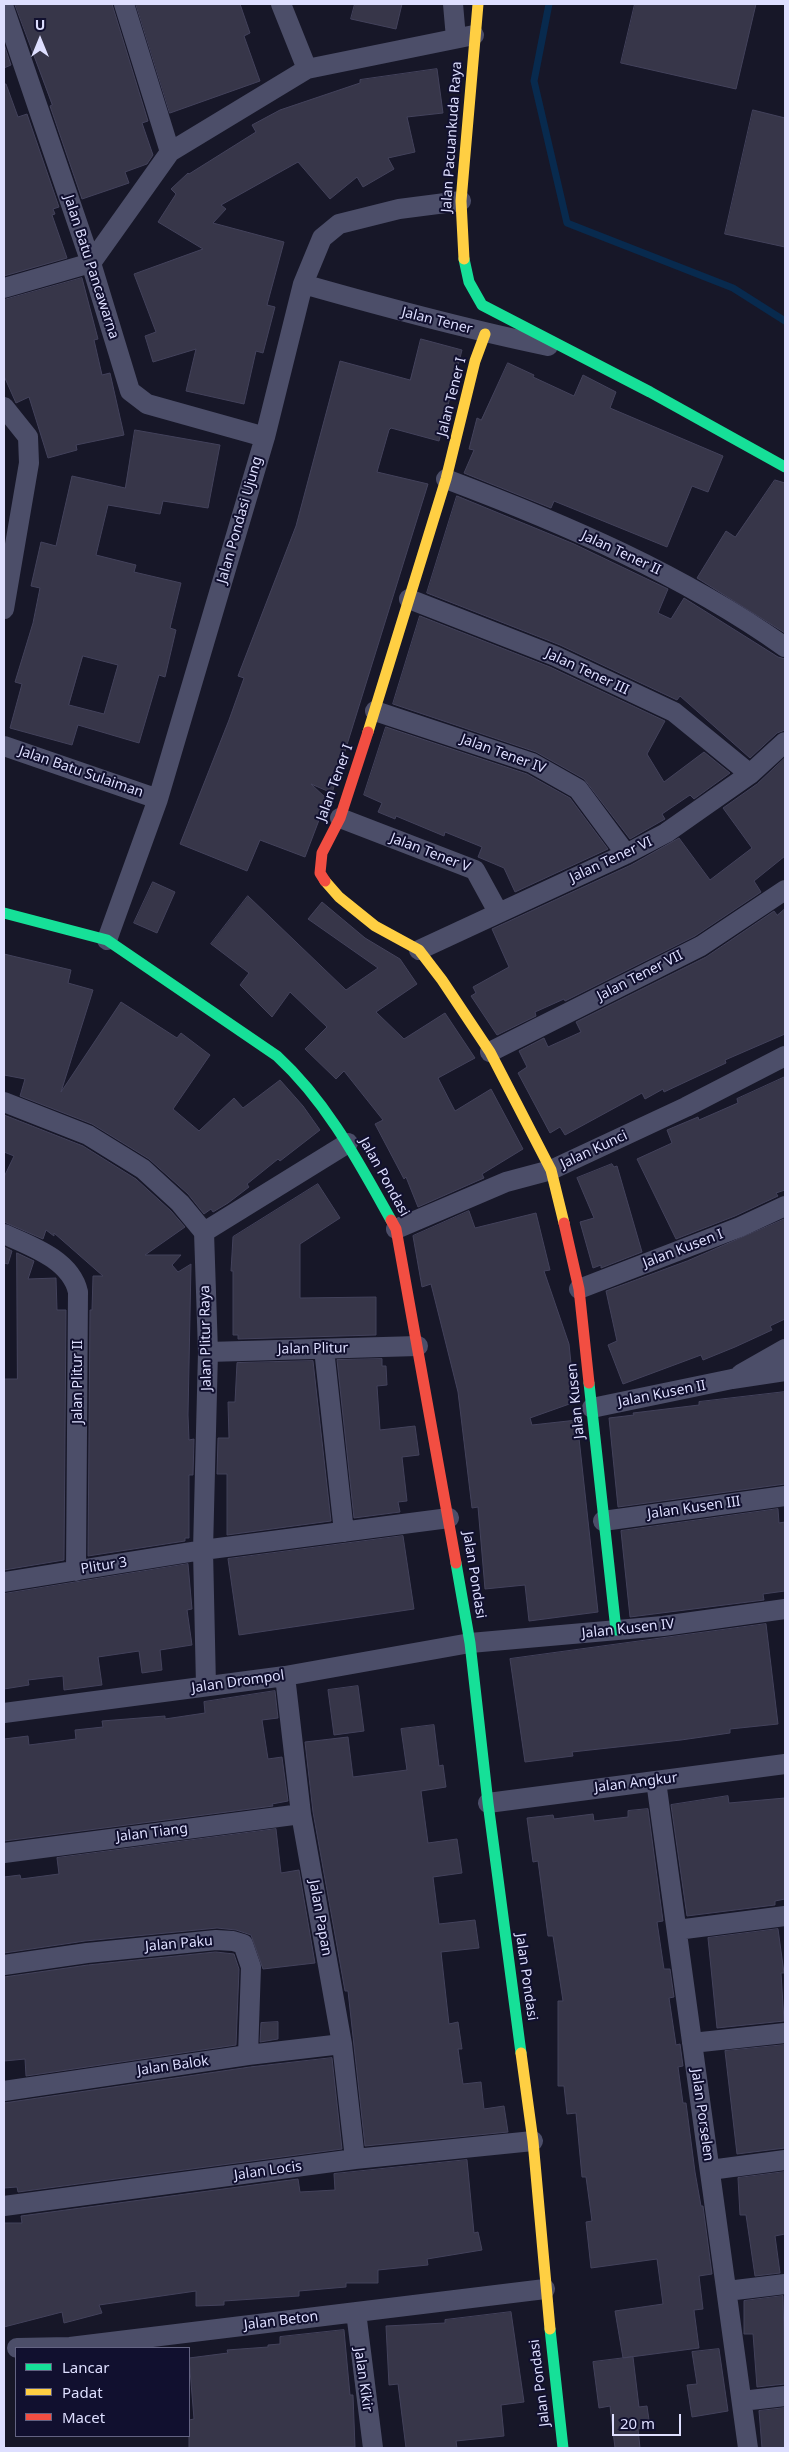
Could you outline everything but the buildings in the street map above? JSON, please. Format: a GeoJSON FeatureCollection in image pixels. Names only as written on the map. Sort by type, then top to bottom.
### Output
{"type":"FeatureCollection","features":[{"type":"Feature","properties":{"kind":"street"},"geometry":{"type":"LineString","coordinates":[[124,4],[170,152]]}},
{"type":"Feature","properties":{"kind":"street"},"geometry":{"type":"LineString","coordinates":[[281,4],[307,69]]}},
{"type":"Feature","properties":{"kind":"street"},"geometry":{"type":"LineString","coordinates":[[4,288],[91,263],[170,152],[307,69],[465,37],[453,4]]}},
{"type":"Feature","properties":{"kind":"street","name":"Jalan Pacuankuda Raya"},"geometry":{"type":"LineString","coordinates":[[478,4],[465,37],[460,201],[463,256],[468,282],[482,305],[503,317]]}},
{"type":"Feature","properties":{"kind":"street","name":"Jalan Batu Pancawarna"},"geometry":{"type":"LineString","coordinates":[[4,8],[91,263],[130,391],[135,397],[147,404],[265,437]]}},
{"type":"Feature","properties":{"kind":"street","name":"Jalan Pondasi Ujung"},"geometry":{"type":"LineString","coordinates":[[107,940],[158,799],[265,437],[303,284],[322,238],[339,224],[399,209],[460,201]]}},
{"type":"Feature","properties":{"kind":"street","name":"Jalan Tener"},"geometry":{"type":"LineString","coordinates":[[303,284],[399,312],[485,334],[572,351]]}},
{"type":"Feature","properties":{"kind":"street","name":"Jalan Tener"},"geometry":{"type":"LineString","coordinates":[[503,317],[572,351],[785,466]]}},
{"type":"Feature","properties":{"kind":"street","name":"Jalan Tener I"},"geometry":{"type":"LineString","coordinates":[[485,334],[475,361],[446,480],[340,818],[322,853],[320,873],[327,885],[375,926],[419,950],[442,980],[490,1052],[551,1170]]}},
{"type":"Feature","properties":{"kind":"street"},"geometry":{"type":"LineString","coordinates":[[4,408],[28,438],[29,463],[4,608]]}},
{"type":"Feature","properties":{"kind":"street","name":"Jalan Tener II"},"geometry":{"type":"LineString","coordinates":[[446,480],[526,509],[646,564],[756,627],[785,647]]}},
{"type":"Feature","properties":{"kind":"street","name":"Jalan Tener III"},"geometry":{"type":"LineString","coordinates":[[408,599],[555,656],[674,712],[750,774]]}},
{"type":"Feature","properties":{"kind":"street","name":"Jalan Tener IV"},"geometry":{"type":"LineString","coordinates":[[375,711],[532,762],[556,774],[578,788],[626,854]]}},
{"type":"Feature","properties":{"kind":"street","name":"Jalan Tener VI"},"geometry":{"type":"LineString","coordinates":[[419,950],[626,854],[666,833],[750,774],[785,742]]}},
{"type":"Feature","properties":{"kind":"street","name":"Jalan Batu Sulaiman"},"geometry":{"type":"LineString","coordinates":[[4,746],[158,799]]}},
{"type":"Feature","properties":{"kind":"street","name":"Jalan Tener V"},"geometry":{"type":"LineString","coordinates":[[340,818],[475,870],[498,912]]}},
{"type":"Feature","properties":{"kind":"street","name":"Jalan Tener VII"},"geometry":{"type":"LineString","coordinates":[[490,1052],[701,946],[785,890]]}},
{"type":"Feature","properties":{"kind":"street","name":"Jalan Pondasi"},"geometry":{"type":"LineString","coordinates":[[4,913],[107,940],[277,1056],[300,1076],[348,1143],[396,1229],[470,1644],[488,1803],[533,2141],[545,2289],[563,2448]]}},
{"type":"Feature","properties":{"kind":"street","name":"Jalan Kunci"},"geometry":{"type":"LineString","coordinates":[[396,1229],[506,1182],[551,1170],[686,1107],[785,1056]]}},
{"type":"Feature","properties":{"kind":"street"},"geometry":{"type":"LineString","coordinates":[[4,1102],[88,1135],[143,1169],[180,1203],[204,1232],[348,1143]]}},
{"type":"Feature","properties":{"kind":"street","name":"Jalan Kusen"},"geometry":{"type":"LineString","coordinates":[[551,1170],[579,1289],[616,1630]]}},
{"type":"Feature","properties":{"kind":"street","name":"Jalan Kusen I"},"geometry":{"type":"LineString","coordinates":[[579,1289],[740,1228],[785,1206]]}},
{"type":"Feature","properties":{"kind":"street","name":"Jalan Plitur Raya"},"geometry":{"type":"LineString","coordinates":[[204,1232],[208,1352],[203,1550],[206,1686]]}},
{"type":"Feature","properties":{"kind":"street","name":"Jalan Plitur II"},"geometry":{"type":"LineString","coordinates":[[4,1234],[55,1260],[75,1279],[78,1292],[76,1571]]}},
{"type":"Feature","properties":{"kind":"street","name":"Jalan Plitur"},"geometry":{"type":"LineString","coordinates":[[208,1352],[418,1346]]}},
{"type":"Feature","properties":{"kind":"street"},"geometry":{"type":"LineString","coordinates":[[324,1349],[344,1532]]}},
{"type":"Feature","properties":{"kind":"street","name":"Jalan Kusen II"},"geometry":{"type":"LineString","coordinates":[[732,1380],[785,1349]]}},
{"type":"Feature","properties":{"kind":"street","name":"Jalan Kusen II"},"geometry":{"type":"LineString","coordinates":[[592,1408],[785,1371]]}},
{"type":"Feature","properties":{"kind":"street","name":"Jalan Kusen III"},"geometry":{"type":"LineString","coordinates":[[603,1521],[785,1496]]}},
{"type":"Feature","properties":{"kind":"street","name":"Plitur 3"},"geometry":{"type":"LineString","coordinates":[[4,1582],[203,1550],[449,1518]]}},
{"type":"Feature","properties":{"kind":"street","name":"Jalan Kusen IV"},"geometry":{"type":"LineString","coordinates":[[470,1644],[616,1630],[785,1609]]}},
{"type":"Feature","properties":{"kind":"street","name":"Jalan Drompol"},"geometry":{"type":"LineString","coordinates":[[4,1713],[285,1676],[470,1644]]}},
{"type":"Feature","properties":{"kind":"street","name":"Jalan Papan"},"geometry":{"type":"LineString","coordinates":[[285,1676],[301,1814],[342,2044],[355,2159]]}},
{"type":"Feature","properties":{"kind":"street","name":"Jalan Angkur"},"geometry":{"type":"LineString","coordinates":[[488,1803],[785,1764]]}},
{"type":"Feature","properties":{"kind":"street","name":"Jalan Porselen"},"geometry":{"type":"LineString","coordinates":[[656,1781],[748,2448]]}},
{"type":"Feature","properties":{"kind":"street","name":"Jalan Tiang"},"geometry":{"type":"LineString","coordinates":[[4,1853],[301,1814]]}},
{"type":"Feature","properties":{"kind":"street"},"geometry":{"type":"LineString","coordinates":[[676,1930],[785,1916]]}},
{"type":"Feature","properties":{"kind":"street","name":"Jalan Paku"},"geometry":{"type":"LineString","coordinates":[[4,1965],[87,1953],[216,1940],[233,1941],[243,1944],[251,1967],[248,2055]]}},
{"type":"Feature","properties":{"kind":"street"},"geometry":{"type":"LineString","coordinates":[[692,2043],[785,2033]]}},
{"type":"Feature","properties":{"kind":"street","name":"Jalan Balok"},"geometry":{"type":"LineString","coordinates":[[4,2091],[248,2055],[342,2044]]}},
{"type":"Feature","properties":{"kind":"street","name":"Jalan Locis"},"geometry":{"type":"LineString","coordinates":[[4,2206],[355,2159],[533,2141]]}},
{"type":"Feature","properties":{"kind":"street"},"geometry":{"type":"LineString","coordinates":[[710,2170],[785,2160]]}},
{"type":"Feature","properties":{"kind":"street"},"geometry":{"type":"LineString","coordinates":[[727,2291],[785,2284]]}},
{"type":"Feature","properties":{"kind":"street","name":"Jalan Beton"},"geometry":{"type":"LineString","coordinates":[[70,2347],[545,2289]]}},
{"type":"Feature","properties":{"kind":"street","name":"Jalan Kikir"},"geometry":{"type":"LineString","coordinates":[[356,2312],[373,2448]]}},
{"type":"Feature","properties":{"kind":"street"},"geometry":{"type":"LineString","coordinates":[[742,2401],[785,2396]]}},
{"type":"Feature","properties":{"kind":"waterway"},"geometry":{"type":"LineString","coordinates":[[549,4],[534,81],[567,223],[733,288],[785,321]]}},
{"type":"Feature","properties":{"kind":"traffic: fast"},"geometry":{"type":"LineString","coordinates":[[464,259],[469,282],[482,305],[650,392],[785,467]]}},
{"type":"Feature","properties":{"kind":"traffic: fast"},"geometry":{"type":"LineString","coordinates":[[4,913],[107,940],[277,1056],[311,1093],[340,1133],[391,1220]]}},
{"type":"Feature","properties":{"kind":"traffic: fast"},"geometry":{"type":"LineString","coordinates":[[589,1383],[616,1630]]}},
{"type":"Feature","properties":{"kind":"traffic: fast"},"geometry":{"type":"LineString","coordinates":[[456,1563],[470,1643],[488,1803],[521,2053]]}},
{"type":"Feature","properties":{"kind":"traffic: fast"},"geometry":{"type":"LineString","coordinates":[[550,2329],[563,2448]]}},
{"type":"Feature","properties":{"kind":"traffic: slow"},"geometry":{"type":"LineString","coordinates":[[464,259],[461,201],[478,4]]}},
{"type":"Feature","properties":{"kind":"traffic: slow"},"geometry":{"type":"LineString","coordinates":[[368,732],[446,479],[475,361],[485,334]]}},
{"type":"Feature","properties":{"kind":"traffic: slow"},"geometry":{"type":"LineString","coordinates":[[325,881],[339,897],[375,926],[419,950],[442,980],[490,1052],[551,1170],[564,1223]]}},
{"type":"Feature","properties":{"kind":"traffic: slow"},"geometry":{"type":"LineString","coordinates":[[521,2053],[533,2141],[550,2329]]}},
{"type":"Feature","properties":{"kind":"traffic: jam"},"geometry":{"type":"LineString","coordinates":[[325,881],[320,873],[322,853],[340,818],[368,732]]}},
{"type":"Feature","properties":{"kind":"traffic: jam"},"geometry":{"type":"LineString","coordinates":[[391,1220],[396,1229],[456,1563]]}},
{"type":"Feature","properties":{"kind":"traffic: jam"},"geometry":{"type":"LineString","coordinates":[[564,1223],[579,1289],[589,1383]]}}]}
